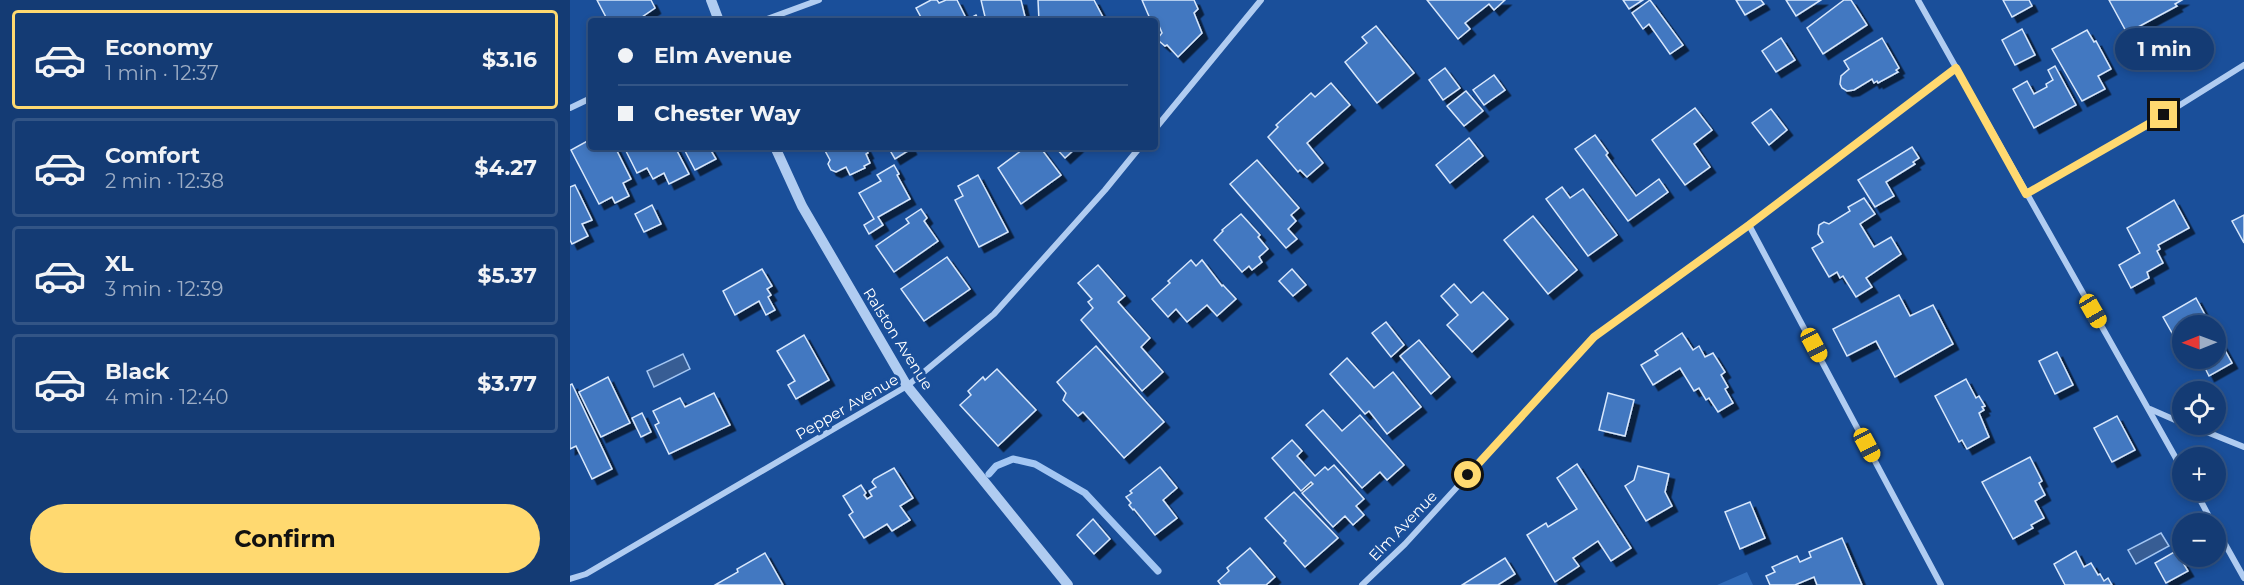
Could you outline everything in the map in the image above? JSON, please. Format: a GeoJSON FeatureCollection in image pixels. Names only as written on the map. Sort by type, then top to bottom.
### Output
{"type":"FeatureCollection","features":[{"type":"Feature","properties":{"kind":"street"},"geometry":{"type":"LineString","coordinates":[[711,0],[718,18]]}},
{"type":"Feature","properties":{"kind":"street"},"geometry":{"type":"LineString","coordinates":[[770,18],[819,0]]}},
{"type":"Feature","properties":{"kind":"street"},"geometry":{"type":"LineString","coordinates":[[1158,125],[1261,0]]}},
{"type":"Feature","properties":{"kind":"street"},"geometry":{"type":"LineString","coordinates":[[1918,0],[2172,451]]}},
{"type":"Feature","properties":{"kind":"street"},"geometry":{"type":"LineString","coordinates":[[2026,194],[2164,115],[2244,65]]}},
{"type":"Feature","properties":{"kind":"street","name":"Elm Avenue"},"geometry":{"type":"LineString","coordinates":[[1362,585],[1405,544],[1594,337],[1749,225],[1956,68]]}},
{"type":"Feature","properties":{"kind":"street"},"geometry":{"type":"LineString","coordinates":[[570,108],[588,99]]}},
{"type":"Feature","properties":{"kind":"street","name":"Ralston Avenue"},"geometry":{"type":"LineString","coordinates":[[776,150],[802,206],[907,386],[1068,585]]}},
{"type":"Feature","properties":{"kind":"street","name":"Pepper Avenue"},"geometry":{"type":"LineString","coordinates":[[570,579],[586,574],[907,386],[994,314],[1105,190],[1138,150]]}},
{"type":"Feature","properties":{"kind":"street"},"geometry":{"type":"LineString","coordinates":[[1749,225],[1941,585]]}},
{"type":"Feature","properties":{"kind":"street"},"geometry":{"type":"LineString","coordinates":[[2149,409],[2172,419]]}},
{"type":"Feature","properties":{"kind":"street"},"geometry":{"type":"LineString","coordinates":[[2214,435],[2244,447]]}},
{"type":"Feature","properties":{"kind":"street"},"geometry":{"type":"LineString","coordinates":[[2226,546],[2244,578]]}},
{"type":"Feature","properties":{"kind":"shaded area"},"geometry":{"type":"Polygon","coordinates":[[[683,354],[690,369],[654,387],[647,371],[683,354]]]}},
{"type":"Feature","properties":{"kind":"shaded area"},"geometry":{"type":"Polygon","coordinates":[[[2161,533],[2169,546],[2136,564],[2128,550],[2161,533]]]}},
{"type":"Feature","properties":{"kind":"shaded area"},"geometry":{"type":"Polygon","coordinates":[[[1747,572],[1753,585],[1717,585],[1747,572]]]}},
{"type":"Feature","properties":{"kind":"building"},"geometry":{"type":"Polygon","coordinates":[[[597,0],[651,0],[655,8],[640,18],[606,18],[597,0]]]}},
{"type":"Feature","properties":{"kind":"building"},"geometry":{"type":"Polygon","coordinates":[[[931,0],[937,0],[939,3],[946,0],[957,0],[966,18],[921,18],[916,8],[931,0]]]}},
{"type":"Feature","properties":{"kind":"building"},"geometry":{"type":"Polygon","coordinates":[[[981,0],[1021,0],[1025,18],[985,18],[981,0]]]}},
{"type":"Feature","properties":{"kind":"building"},"geometry":{"type":"Polygon","coordinates":[[[1038,0],[1094,0],[1103,18],[1039,18],[1038,0]]]}},
{"type":"Feature","properties":{"kind":"building"},"geometry":{"type":"Polygon","coordinates":[[[1142,0],[1194,0],[1198,9],[1194,13],[1202,33],[1178,57],[1167,45],[1159,41],[1158,38],[1162,33],[1158,18],[1150,18],[1142,0]]]}},
{"type":"Feature","properties":{"kind":"building"},"geometry":{"type":"Polygon","coordinates":[[[1427,0],[1505,0],[1494,10],[1489,4],[1465,23],[1470,29],[1458,39],[1427,0]]]}},
{"type":"Feature","properties":{"kind":"building"},"geometry":{"type":"Polygon","coordinates":[[[1623,0],[1643,0],[1629,9],[1623,0]]]}},
{"type":"Feature","properties":{"kind":"building"},"geometry":{"type":"Polygon","coordinates":[[[1650,0],[1683,45],[1670,54],[1649,24],[1643,29],[1632,13],[1650,0]]]}},
{"type":"Feature","properties":{"kind":"building"},"geometry":{"type":"Polygon","coordinates":[[[1736,0],[1761,0],[1764,4],[1745,15],[1736,0]]]}},
{"type":"Feature","properties":{"kind":"building"},"geometry":{"type":"Polygon","coordinates":[[[1786,0],[1821,0],[1796,16],[1786,0]]]}},
{"type":"Feature","properties":{"kind":"building"},"geometry":{"type":"Polygon","coordinates":[[[1844,0],[1851,0],[1867,25],[1823,54],[1807,28],[1844,0]]]}},
{"type":"Feature","properties":{"kind":"building"},"geometry":{"type":"Polygon","coordinates":[[[2003,0],[2029,0],[2032,6],[2012,17],[2003,0]]]}},
{"type":"Feature","properties":{"kind":"building"},"geometry":{"type":"Polygon","coordinates":[[[2109,0],[2182,0],[2175,4],[2177,6],[2127,33],[2109,0]]]}},
{"type":"Feature","properties":{"kind":"building"},"geometry":{"type":"Polygon","coordinates":[[[1376,26],[1414,73],[1377,103],[1345,62],[1367,43],[1362,37],[1376,26]]]}},
{"type":"Feature","properties":{"kind":"building"},"geometry":{"type":"Polygon","coordinates":[[[2022,29],[2035,55],[2015,65],[2002,40],[2022,29]]]}},
{"type":"Feature","properties":{"kind":"building"},"geometry":{"type":"Polygon","coordinates":[[[2087,30],[2094,42],[2096,41],[2111,69],[2098,76],[2105,89],[2082,101],[2052,49],[2087,30]]]}},
{"type":"Feature","properties":{"kind":"building"},"geometry":{"type":"Polygon","coordinates":[[[1781,38],[1795,60],[1776,72],[1762,51],[1781,38]]]}},
{"type":"Feature","properties":{"kind":"building"},"geometry":{"type":"Polygon","coordinates":[[[1882,38],[1899,68],[1896,70],[1898,72],[1878,83],[1877,81],[1874,83],[1872,79],[1854,90],[1847,91],[1842,88],[1841,76],[1849,69],[1844,61],[1882,38]]]}},
{"type":"Feature","properties":{"kind":"building"},"geometry":{"type":"Polygon","coordinates":[[[2055,66],[2076,105],[2034,128],[2013,89],[2027,81],[2034,94],[2047,87],[2046,84],[2053,80],[2048,70],[2055,66]]]}},
{"type":"Feature","properties":{"kind":"building"},"geometry":{"type":"Polygon","coordinates":[[[1445,68],[1460,88],[1443,100],[1429,80],[1445,68]]]}},
{"type":"Feature","properties":{"kind":"building"},"geometry":{"type":"Polygon","coordinates":[[[1494,75],[1505,90],[1484,105],[1473,90],[1494,75]]]}},
{"type":"Feature","properties":{"kind":"building"},"geometry":{"type":"Polygon","coordinates":[[[1331,83],[1350,105],[1307,143],[1323,163],[1307,177],[1300,170],[1298,172],[1268,137],[1278,127],[1276,125],[1311,93],[1315,97],[1331,83]]]}},
{"type":"Feature","properties":{"kind":"building"},"geometry":{"type":"Polygon","coordinates":[[[1466,91],[1483,111],[1464,126],[1447,106],[1466,91]]]}},
{"type":"Feature","properties":{"kind":"building"},"geometry":{"type":"Polygon","coordinates":[[[1695,108],[1712,130],[1694,144],[1710,167],[1685,185],[1652,140],[1695,108]]]}},
{"type":"Feature","properties":{"kind":"building"},"geometry":{"type":"Polygon","coordinates":[[[1771,109],[1787,130],[1769,145],[1752,123],[1771,109]]]}},
{"type":"Feature","properties":{"kind":"building"},"geometry":{"type":"Polygon","coordinates":[[[1595,135],[1608,153],[1606,155],[1636,196],[1659,179],[1668,192],[1628,221],[1575,149],[1595,135]]]}},
{"type":"Feature","properties":{"kind":"building"},"geometry":{"type":"Polygon","coordinates":[[[1469,138],[1483,156],[1450,183],[1436,165],[1469,138]]]}},
{"type":"Feature","properties":{"kind":"building"},"geometry":{"type":"Polygon","coordinates":[[[588,141],[588,150],[616,150],[631,179],[623,183],[629,196],[615,203],[612,197],[599,204],[571,150],[588,141]]]}},
{"type":"Feature","properties":{"kind":"building"},"geometry":{"type":"Polygon","coordinates":[[[1912,147],[1919,158],[1913,162],[1915,164],[1886,182],[1894,196],[1875,207],[1858,180],[1912,147]]]}},
{"type":"Feature","properties":{"kind":"building"},"geometry":{"type":"Polygon","coordinates":[[[626,150],[677,150],[689,174],[669,184],[664,173],[653,179],[647,168],[637,173],[626,150]]]}},
{"type":"Feature","properties":{"kind":"building"},"geometry":{"type":"Polygon","coordinates":[[[685,150],[711,150],[716,159],[695,170],[685,150]]]}},
{"type":"Feature","properties":{"kind":"building"},"geometry":{"type":"Polygon","coordinates":[[[825,150],[866,150],[870,163],[850,175],[846,167],[836,172],[831,170],[828,164],[830,160],[825,150]]]}},
{"type":"Feature","properties":{"kind":"building"},"geometry":{"type":"Polygon","coordinates":[[[890,150],[909,150],[895,159],[890,150]]]}},
{"type":"Feature","properties":{"kind":"building"},"geometry":{"type":"Polygon","coordinates":[[[1022,150],[1042,150],[1061,175],[1021,204],[998,168],[1022,150]]]}},
{"type":"Feature","properties":{"kind":"building"},"geometry":{"type":"Polygon","coordinates":[[[1058,150],[1074,150],[1065,158],[1058,150]]]}},
{"type":"Feature","properties":{"kind":"building"},"geometry":{"type":"Polygon","coordinates":[[[1257,160],[1299,208],[1291,215],[1296,221],[1288,229],[1297,239],[1286,248],[1230,184],[1257,160]]]}},
{"type":"Feature","properties":{"kind":"building"},"geometry":{"type":"Polygon","coordinates":[[[894,165],[910,199],[878,217],[883,225],[869,234],[864,225],[874,219],[859,193],[881,181],[877,175],[894,165]]]}},
{"type":"Feature","properties":{"kind":"building"},"geometry":{"type":"Polygon","coordinates":[[[978,175],[1008,232],[979,247],[955,200],[963,196],[958,186],[978,175]]]}},
{"type":"Feature","properties":{"kind":"building"},"geometry":{"type":"Polygon","coordinates":[[[575,185],[592,220],[582,224],[588,236],[572,244],[570,240],[570,187],[575,185]]]}},
{"type":"Feature","properties":{"kind":"building"},"geometry":{"type":"Polygon","coordinates":[[[1562,187],[1570,198],[1583,189],[1617,235],[1588,256],[1546,199],[1562,187]]]}},
{"type":"Feature","properties":{"kind":"building"},"geometry":{"type":"Polygon","coordinates":[[[1864,198],[1875,214],[1860,224],[1874,247],[1891,237],[1901,254],[1866,278],[1872,287],[1856,297],[1843,276],[1840,278],[1837,272],[1829,277],[1812,248],[1823,242],[1818,234],[1819,225],[1824,222],[1829,224],[1850,211],[1848,207],[1864,198]]]}},
{"type":"Feature","properties":{"kind":"building"},"geometry":{"type":"Polygon","coordinates":[[[2174,200],[2189,228],[2158,245],[2160,249],[2157,251],[2163,263],[2147,272],[2149,278],[2131,288],[2119,265],[2140,253],[2127,228],[2174,200]]]}},
{"type":"Feature","properties":{"kind":"building"},"geometry":{"type":"Polygon","coordinates":[[[652,205],[661,224],[644,232],[635,214],[652,205]]]}},
{"type":"Feature","properties":{"kind":"building"},"geometry":{"type":"Polygon","coordinates":[[[921,209],[927,218],[924,221],[938,241],[894,272],[876,246],[909,223],[906,219],[921,209]]]}},
{"type":"Feature","properties":{"kind":"building"},"geometry":{"type":"Polygon","coordinates":[[[1241,214],[1260,235],[1258,237],[1268,249],[1259,257],[1262,262],[1252,270],[1249,266],[1242,272],[1214,240],[1241,214]]]}},
{"type":"Feature","properties":{"kind":"building"},"geometry":{"type":"Polygon","coordinates":[[[2244,215],[2244,243],[2232,221],[2244,215]]]}},
{"type":"Feature","properties":{"kind":"building"},"geometry":{"type":"Polygon","coordinates":[[[1533,216],[1577,270],[1548,294],[1504,240],[1533,216]]]}},
{"type":"Feature","properties":{"kind":"building"},"geometry":{"type":"Polygon","coordinates":[[[947,257],[970,289],[924,321],[901,289],[947,257]]]}},
{"type":"Feature","properties":{"kind":"building"},"geometry":{"type":"Polygon","coordinates":[[[1191,260],[1196,266],[1202,260],[1222,286],[1236,299],[1217,316],[1207,305],[1187,322],[1176,309],[1168,317],[1152,299],[1191,260]]]}},
{"type":"Feature","properties":{"kind":"building"},"geometry":{"type":"Polygon","coordinates":[[[1098,265],[1125,296],[1118,302],[1150,338],[1141,347],[1163,372],[1142,391],[1081,320],[1093,308],[1088,302],[1092,299],[1078,283],[1098,265]]]}},
{"type":"Feature","properties":{"kind":"building"},"geometry":{"type":"Polygon","coordinates":[[[762,269],[772,286],[767,289],[771,295],[768,297],[775,310],[766,315],[759,301],[735,315],[723,291],[762,269]]]}},
{"type":"Feature","properties":{"kind":"building"},"geometry":{"type":"Polygon","coordinates":[[[1292,269],[1306,285],[1293,296],[1279,281],[1292,269]]]}},
{"type":"Feature","properties":{"kind":"building"},"geometry":{"type":"Polygon","coordinates":[[[1454,284],[1471,303],[1483,292],[1508,319],[1472,352],[1447,325],[1458,315],[1441,296],[1454,284]]]}},
{"type":"Feature","properties":{"kind":"building"},"geometry":{"type":"Polygon","coordinates":[[[1899,295],[1910,316],[1933,305],[1953,344],[1895,377],[1876,341],[1847,356],[1833,329],[1899,295]]]}},
{"type":"Feature","properties":{"kind":"building"},"geometry":{"type":"Polygon","coordinates":[[[2196,298],[2205,315],[2172,315],[2172,333],[2163,317],[2196,298]]]}},
{"type":"Feature","properties":{"kind":"building"},"geometry":{"type":"Polygon","coordinates":[[[1386,322],[1404,345],[1391,357],[1372,333],[1386,322]]]}},
{"type":"Feature","properties":{"kind":"building"},"geometry":{"type":"Polygon","coordinates":[[[1682,333],[1693,350],[1699,346],[1705,357],[1713,353],[1725,372],[1721,375],[1728,387],[1725,389],[1733,403],[1718,412],[1709,398],[1706,400],[1699,388],[1694,391],[1680,368],[1653,385],[1641,365],[1658,355],[1655,351],[1682,333]]]}},
{"type":"Feature","properties":{"kind":"building"},"geometry":{"type":"Polygon","coordinates":[[[804,335],[829,380],[796,399],[788,385],[795,381],[777,351],[804,335]]]}},
{"type":"Feature","properties":{"kind":"building"},"geometry":{"type":"Polygon","coordinates":[[[1419,340],[1450,377],[1431,394],[1400,356],[1419,340]]]}},
{"type":"Feature","properties":{"kind":"building"},"geometry":{"type":"Polygon","coordinates":[[[1096,346],[1164,422],[1124,458],[1083,412],[1078,416],[1063,400],[1066,393],[1057,382],[1096,346]]]}},
{"type":"Feature","properties":{"kind":"building"},"geometry":{"type":"Polygon","coordinates":[[[2057,352],[2073,385],[2055,394],[2039,361],[2057,352]]]}},
{"type":"Feature","properties":{"kind":"building"},"geometry":{"type":"Polygon","coordinates":[[[2226,352],[2232,363],[2226,366],[2226,352]]]}},
{"type":"Feature","properties":{"kind":"building"},"geometry":{"type":"Polygon","coordinates":[[[1347,358],[1374,388],[1393,372],[1421,407],[1387,434],[1369,411],[1365,414],[1330,374],[1347,358]]]}},
{"type":"Feature","properties":{"kind":"building"},"geometry":{"type":"Polygon","coordinates":[[[997,369],[1036,410],[998,446],[960,405],[971,395],[968,391],[983,377],[985,380],[997,369]]]}},
{"type":"Feature","properties":{"kind":"building"},"geometry":{"type":"Polygon","coordinates":[[[2206,369],[2221,369],[2209,376],[2206,369]]]}},
{"type":"Feature","properties":{"kind":"building"},"geometry":{"type":"Polygon","coordinates":[[[608,377],[630,423],[601,437],[579,392],[608,377]]]}},
{"type":"Feature","properties":{"kind":"building"},"geometry":{"type":"Polygon","coordinates":[[[1966,379],[1976,398],[1979,396],[1985,406],[1982,407],[1984,410],[1979,413],[1989,437],[1967,449],[1962,440],[1959,442],[1935,396],[1966,379]]]}},
{"type":"Feature","properties":{"kind":"building"},"geometry":{"type":"Polygon","coordinates":[[[572,384],[612,469],[592,479],[576,446],[570,449],[570,385],[572,384]]]}},
{"type":"Feature","properties":{"kind":"building"},"geometry":{"type":"Polygon","coordinates":[[[714,393],[730,425],[669,454],[655,425],[659,423],[653,411],[680,398],[685,407],[714,393]]]}},
{"type":"Feature","properties":{"kind":"building"},"geometry":{"type":"Polygon","coordinates":[[[1608,393],[1634,400],[1625,436],[1599,430],[1608,393]]]}},
{"type":"Feature","properties":{"kind":"building"},"geometry":{"type":"Polygon","coordinates":[[[1323,410],[1342,431],[1360,415],[1404,465],[1387,480],[1380,472],[1362,488],[1306,425],[1323,410]]]}},
{"type":"Feature","properties":{"kind":"building"},"geometry":{"type":"Polygon","coordinates":[[[642,413],[651,432],[641,437],[632,418],[642,413]]]}},
{"type":"Feature","properties":{"kind":"building"},"geometry":{"type":"Polygon","coordinates":[[[2117,416],[2135,450],[2112,462],[2094,428],[2117,416]]]}},
{"type":"Feature","properties":{"kind":"building"},"geometry":{"type":"Polygon","coordinates":[[[1292,440],[1302,451],[1297,456],[1315,476],[1325,467],[1328,470],[1334,465],[1364,499],[1356,506],[1364,515],[1353,525],[1345,516],[1333,527],[1302,493],[1313,484],[1311,482],[1301,491],[1272,458],[1292,440]]]}},
{"type":"Feature","properties":{"kind":"building"},"geometry":{"type":"Polygon","coordinates":[[[2030,457],[2042,481],[2039,483],[2045,495],[2035,501],[2044,518],[2031,525],[2033,528],[2013,539],[1982,482],[2030,457]]]}},
{"type":"Feature","properties":{"kind":"building"},"geometry":{"type":"Polygon","coordinates":[[[1577,464],[1631,548],[1611,561],[1598,541],[1573,558],[1579,566],[1555,582],[1527,535],[1546,523],[1548,527],[1577,509],[1557,478],[1577,464]]]}},
{"type":"Feature","properties":{"kind":"building"},"geometry":{"type":"Polygon","coordinates":[[[1638,466],[1669,474],[1665,492],[1672,506],[1646,521],[1625,486],[1634,480],[1638,466]]]}},
{"type":"Feature","properties":{"kind":"building"},"geometry":{"type":"Polygon","coordinates":[[[1160,467],[1177,488],[1163,500],[1177,518],[1155,535],[1129,505],[1131,503],[1126,497],[1132,493],[1130,491],[1160,467]]]}},
{"type":"Feature","properties":{"kind":"building"},"geometry":{"type":"Polygon","coordinates":[[[894,468],[913,498],[900,506],[910,520],[892,531],[887,524],[864,538],[849,515],[853,512],[843,496],[861,485],[867,499],[872,496],[869,491],[876,487],[872,482],[874,479],[894,468]]]}},
{"type":"Feature","properties":{"kind":"building"},"geometry":{"type":"Polygon","coordinates":[[[1294,492],[1338,538],[1305,567],[1265,518],[1294,492]]]}},
{"type":"Feature","properties":{"kind":"building"},"geometry":{"type":"Polygon","coordinates":[[[1750,502],[1765,538],[1740,549],[1725,512],[1750,502]]]}},
{"type":"Feature","properties":{"kind":"building"},"geometry":{"type":"Polygon","coordinates":[[[1093,519],[1110,539],[1094,554],[1077,535],[1093,519]]]}},
{"type":"Feature","properties":{"kind":"building"},"geometry":{"type":"Polygon","coordinates":[[[1842,538],[1862,585],[1817,585],[1814,577],[1795,585],[1770,585],[1766,576],[1775,572],[1772,567],[1797,556],[1800,562],[1811,557],[1809,552],[1842,538]]]}},
{"type":"Feature","properties":{"kind":"building"},"geometry":{"type":"Polygon","coordinates":[[[1250,548],[1275,577],[1266,585],[1221,585],[1218,581],[1229,571],[1227,568],[1250,548]]]}},
{"type":"Feature","properties":{"kind":"building"},"geometry":{"type":"Polygon","coordinates":[[[2076,551],[2084,567],[2091,563],[2098,575],[2100,574],[2104,581],[2108,578],[2112,585],[2065,585],[2054,564],[2076,551]]]}},
{"type":"Feature","properties":{"kind":"building"},"geometry":{"type":"Polygon","coordinates":[[[765,553],[783,585],[715,585],[738,572],[737,569],[765,553]]]}},
{"type":"Feature","properties":{"kind":"building"},"geometry":{"type":"Polygon","coordinates":[[[2172,553],[2172,567],[2186,567],[2188,571],[2166,583],[2155,563],[2172,553]]]}},
{"type":"Feature","properties":{"kind":"building"},"geometry":{"type":"Polygon","coordinates":[[[1505,558],[1515,574],[1498,585],[1462,585],[1505,558]]]}},
{"type":"Feature","properties":{"kind":"waterway"},"geometry":{"type":"LineString","coordinates":[[989,474],[996,466],[1013,459],[1035,464],[1085,493],[1158,571]]}},
{"type":"Feature","properties":{"kind":"route"},"geometry":{"type":"LineString","coordinates":[[1468,475],[1594,337],[1749,225],[1956,68],[2026,194],[2164,115]]}}]}
